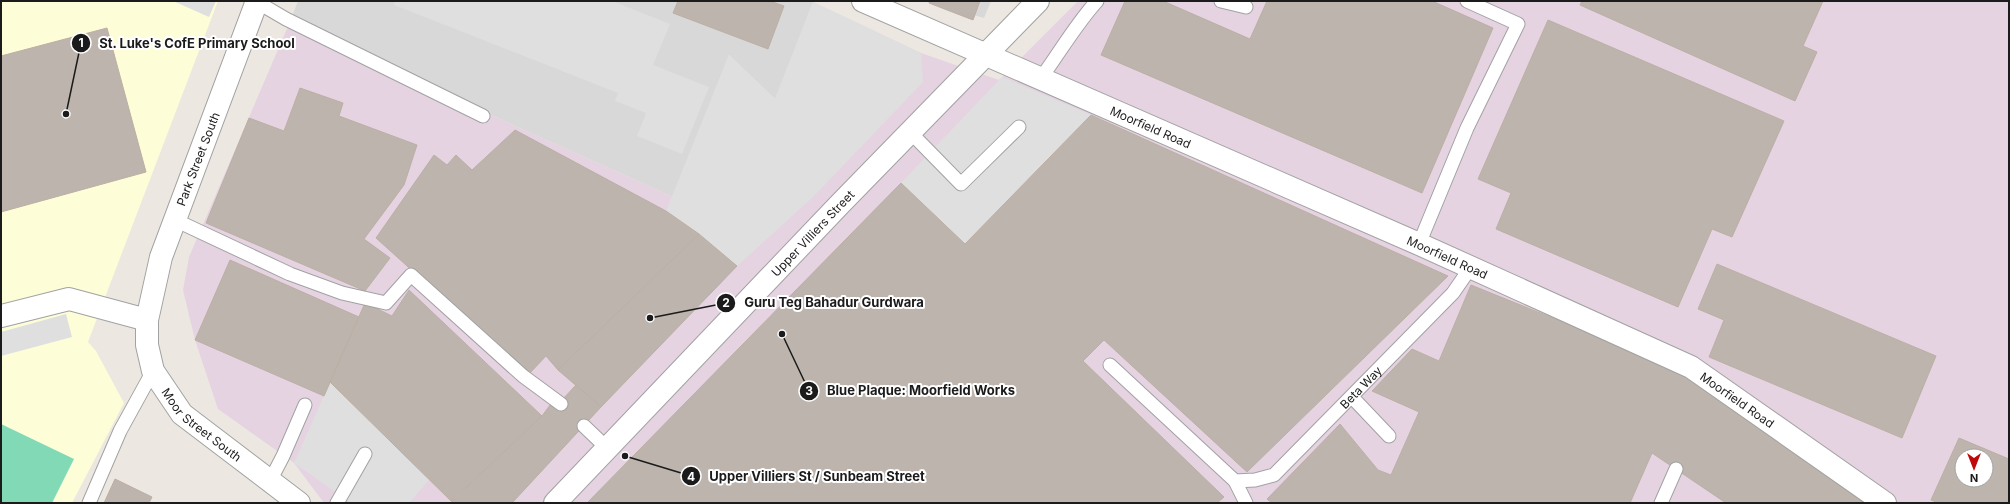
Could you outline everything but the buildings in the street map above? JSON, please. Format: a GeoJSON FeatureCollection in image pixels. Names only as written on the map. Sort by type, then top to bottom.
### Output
{"type":"FeatureCollection","features":[{"type":"Feature","properties":{"kind":"street","name":"Park Street South"},"geometry":{"type":"LineString","coordinates":[[147,320],[161,257],[257,1]]}},
{"type":"Feature","properties":{"kind":"street","name":"Moorfield Road"},"geometry":{"type":"LineString","coordinates":[[863,1],[1419,244],[1691,366],[1712,385],[1885,503]]}},
{"type":"Feature","properties":{"kind":"street","name":"Upper Villiers Street"},"geometry":{"type":"LineString","coordinates":[[556,503],[840,204],[911,133],[1038,1]]}},
{"type":"Feature","properties":{"kind":"street"},"geometry":{"type":"LineString","coordinates":[[1,316],[70,299],[147,320]]}},
{"type":"Feature","properties":{"kind":"street","name":"Moor Street South"},"geometry":{"type":"LineString","coordinates":[[147,320],[147,345],[153,371],[182,414],[299,503]]}},
{"type":"Feature","properties":{"kind":"lane"},"geometry":{"type":"LineString","coordinates":[[257,1],[286,19],[483,116]]}},
{"type":"Feature","properties":{"kind":"lane"},"geometry":{"type":"LineString","coordinates":[[1041,78],[1068,41],[1081,19],[1097,1]]}},
{"type":"Feature","properties":{"kind":"lane"},"geometry":{"type":"LineString","coordinates":[[1221,1],[1246,7]]}},
{"type":"Feature","properties":{"kind":"lane"},"geometry":{"type":"LineString","coordinates":[[1419,244],[1467,128],[1518,24],[1467,1]]}},
{"type":"Feature","properties":{"kind":"lane"},"geometry":{"type":"LineString","coordinates":[[911,133],[961,184],[1019,127]]}},
{"type":"Feature","properties":{"kind":"lane"},"geometry":{"type":"LineString","coordinates":[[175,220],[290,274],[350,295],[386,303],[411,275],[523,376],[561,404]]}},
{"type":"Feature","properties":{"kind":"lane","name":"Beta Way"},"geometry":{"type":"LineString","coordinates":[[1235,481],[1255,480],[1274,475],[1454,294],[1471,267]]}},
{"type":"Feature","properties":{"kind":"lane"},"geometry":{"type":"LineString","coordinates":[[1110,366],[1235,481],[1246,503]]}},
{"type":"Feature","properties":{"kind":"lane"},"geometry":{"type":"LineString","coordinates":[[88,503],[120,431],[153,371]]}},
{"type":"Feature","properties":{"kind":"lane"},"geometry":{"type":"LineString","coordinates":[[1352,397],[1389,436]]}},
{"type":"Feature","properties":{"kind":"lane"},"geometry":{"type":"LineString","coordinates":[[270,481],[283,456],[305,405]]}},
{"type":"Feature","properties":{"kind":"lane"},"geometry":{"type":"LineString","coordinates":[[584,426],[608,449]]}},
{"type":"Feature","properties":{"kind":"lane"},"geometry":{"type":"LineString","coordinates":[[337,503],[365,454]]}},
{"type":"Feature","properties":{"kind":"lane"},"geometry":{"type":"LineString","coordinates":[[1665,502],[1676,469]]}},
{"type":"Feature","properties":{"kind":"shaded area"},"geometry":{"type":"Polygon","coordinates":[[[1,1],[218,1],[88,342],[96,351],[124,403],[72,503],[1,503],[1,1]]]}},
{"type":"Feature","properties":{"kind":"shaded area"},"geometry":{"type":"Polygon","coordinates":[[[173,1],[216,1],[209,17],[173,1]]]}},
{"type":"Feature","properties":{"kind":"shaded area"},"geometry":{"type":"Polygon","coordinates":[[[298,1],[813,2],[775,99],[729,55],[673,197],[289,24],[298,1]]]}},
{"type":"Feature","properties":{"kind":"shaded area"},"geometry":{"type":"Polygon","coordinates":[[[395,1],[612,1],[670,24],[653,65],[709,87],[682,154],[637,136],[646,113],[615,101],[618,93],[394,5],[395,1]]]}},
{"type":"Feature","properties":{"kind":"shaded area"},"geometry":{"type":"Polygon","coordinates":[[[923,1],[991,1],[984,18],[923,1]]]}},
{"type":"Feature","properties":{"kind":"shaded area"},"geometry":{"type":"Polygon","coordinates":[[[1078,1],[2009,1],[2009,503],[324,503],[294,463],[218,409],[195,340],[183,290],[189,257],[289,24],[673,197],[775,99],[813,2],[921,53],[999,80],[1078,1]]]}},
{"type":"Feature","properties":{"kind":"shaded area"},"geometry":{"type":"Polygon","coordinates":[[[813,2],[921,53],[923,82],[813,197],[737,266],[699,234],[666,211],[729,55],[775,99],[813,2]]]}},
{"type":"Feature","properties":{"kind":"shaded area"},"geometry":{"type":"Polygon","coordinates":[[[1002,77],[1091,115],[965,244],[901,183],[1002,77]]]}},
{"type":"Feature","properties":{"kind":"shaded area"},"geometry":{"type":"Polygon","coordinates":[[[66,314],[72,337],[1,356],[1,332],[66,314]]]}},
{"type":"Feature","properties":{"kind":"shaded area"},"geometry":{"type":"Polygon","coordinates":[[[330,382],[430,479],[409,503],[351,503],[294,463],[330,382]]]}},
{"type":"Feature","properties":{"kind":"green space"},"geometry":{"type":"Polygon","coordinates":[[[1,424],[74,459],[52,503],[1,503],[1,424]]]}},
{"type":"Feature","properties":{"kind":"place","name":"St. Luke's CofE Primary School"},"geometry":{"type":"Point","coordinates":[66,114]}},
{"type":"Feature","properties":{"kind":"place","name":"Guru Teg Bahadur Gurdwara"},"geometry":{"type":"Point","coordinates":[650,318]}},
{"type":"Feature","properties":{"kind":"place","name":"Blue Plaque: Moorfield Works"},"geometry":{"type":"Point","coordinates":[782,334]}},
{"type":"Feature","properties":{"kind":"place","name":"Upper Villiers St / Sunbeam Street"},"geometry":{"type":"Point","coordinates":[625,456]}}]}
